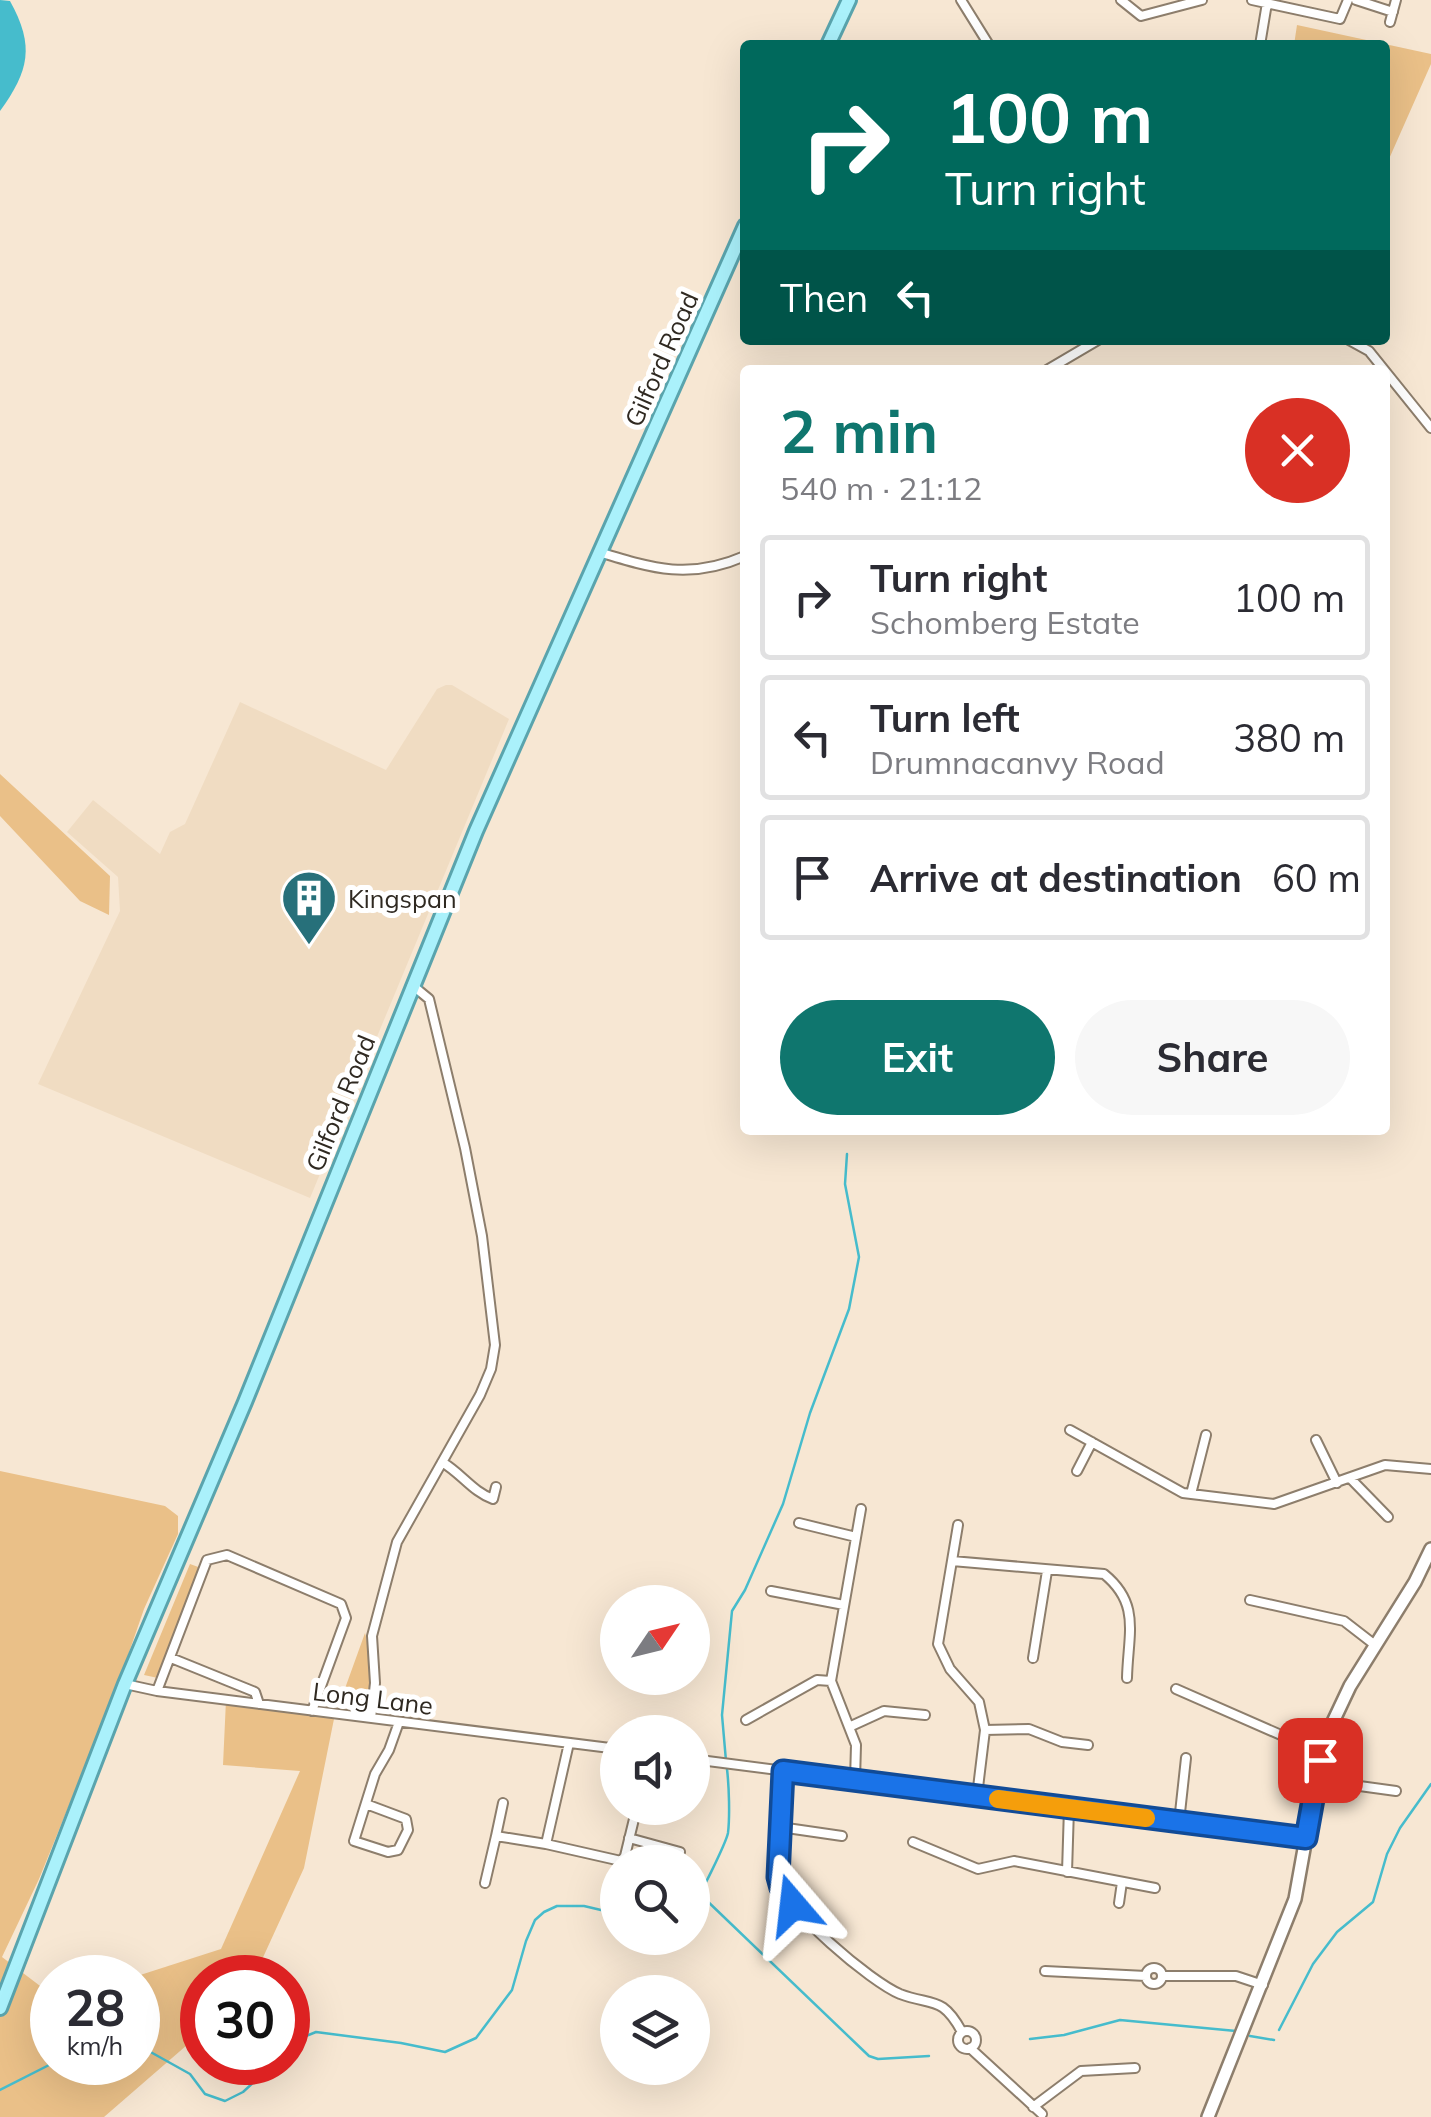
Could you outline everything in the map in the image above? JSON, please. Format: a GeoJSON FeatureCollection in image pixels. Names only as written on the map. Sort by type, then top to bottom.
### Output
{"type":"FeatureCollection","features":[{"type":"Feature","properties":{"kind":"main road"},"geometry":{"type":"LineString","coordinates":[[830,40],[849,0]]}},
{"type":"Feature","properties":{"kind":"main road","name":"Gilford Road"},"geometry":{"type":"LineString","coordinates":[[0,2008],[125,1684],[238,1420],[481,818],[740,237]]}},
{"type":"Feature","properties":{"kind":"main road"},"geometry":{"type":"LineString","coordinates":[[1208,2117],[1295,1899],[1322,1753],[1350,1686],[1431,1549]]}},
{"type":"Feature","properties":{"kind":"street"},"geometry":{"type":"LineString","coordinates":[[961,0],[986,40]]}},
{"type":"Feature","properties":{"kind":"street"},"geometry":{"type":"LineString","coordinates":[[1121,0],[1141,16],[1202,0]]}},
{"type":"Feature","properties":{"kind":"street"},"geometry":{"type":"LineString","coordinates":[[1252,0],[1340,20],[1348,0]]}},
{"type":"Feature","properties":{"kind":"street"},"geometry":{"type":"LineString","coordinates":[[1356,0],[1391,17],[1396,0]]}},
{"type":"Feature","properties":{"kind":"street"},"geometry":{"type":"LineString","coordinates":[[1261,40],[1268,3]]}},
{"type":"Feature","properties":{"kind":"street"},"geometry":{"type":"LineString","coordinates":[[1056,365],[1090,345]]}},
{"type":"Feature","properties":{"kind":"street"},"geometry":{"type":"LineString","coordinates":[[1359,345],[1370,351],[1381,365]]}},
{"type":"Feature","properties":{"kind":"street"},"geometry":{"type":"LineString","coordinates":[[1390,376],[1431,428]]}},
{"type":"Feature","properties":{"kind":"street"},"geometry":{"type":"LineString","coordinates":[[600,552],[656,570],[718,568],[740,558]]}},
{"type":"Feature","properties":{"kind":"street"},"geometry":{"type":"LineString","coordinates":[[371,1718],[375,1683],[372,1636],[390,1562],[397,1542],[486,1381],[495,1346],[482,1236],[465,1148],[429,999],[412,984]]}},
{"type":"Feature","properties":{"kind":"street"},"geometry":{"type":"LineString","coordinates":[[1070,1430],[1183,1493],[1274,1504],[1385,1465],[1431,1469]]}},
{"type":"Feature","properties":{"kind":"street"},"geometry":{"type":"LineString","coordinates":[[1191,1494],[1206,1436]]}},
{"type":"Feature","properties":{"kind":"street"},"geometry":{"type":"LineString","coordinates":[[1316,1440],[1337,1484]]}},
{"type":"Feature","properties":{"kind":"street"},"geometry":{"type":"LineString","coordinates":[[1077,1471],[1092,1442]]}},
{"type":"Feature","properties":{"kind":"street"},"geometry":{"type":"LineString","coordinates":[[442,1462],[462,1474],[479,1494],[493,1499]]}},
{"type":"Feature","properties":{"kind":"street"},"geometry":{"type":"LineString","coordinates":[[1351,1479],[1388,1517]]}},
{"type":"Feature","properties":{"kind":"street"},"geometry":{"type":"LineString","coordinates":[[490,1510],[496,1487]]}},
{"type":"Feature","properties":{"kind":"street"},"geometry":{"type":"LineString","coordinates":[[855,1780],[856,1745],[831,1681],[861,1510]]}},
{"type":"Feature","properties":{"kind":"street"},"geometry":{"type":"LineString","coordinates":[[799,1523],[856,1536]]}},
{"type":"Feature","properties":{"kind":"street"},"geometry":{"type":"LineString","coordinates":[[958,1525],[938,1644],[950,1668],[980,1702],[985,1730],[977,1796]]}},
{"type":"Feature","properties":{"kind":"street"},"geometry":{"type":"LineString","coordinates":[[157,1691],[208,1560],[227,1555],[341,1604],[346,1611],[312,1711]]}},
{"type":"Feature","properties":{"kind":"street"},"geometry":{"type":"LineString","coordinates":[[952,1561],[1104,1574],[1129,1603],[1127,1678]]}},
{"type":"Feature","properties":{"kind":"street"},"geometry":{"type":"LineString","coordinates":[[1033,1658],[1046,1571]]}},
{"type":"Feature","properties":{"kind":"street"},"geometry":{"type":"LineString","coordinates":[[772,1591],[844,1605]]}},
{"type":"Feature","properties":{"kind":"street"},"geometry":{"type":"LineString","coordinates":[[1250,1600],[1344,1622],[1375,1645]]}},
{"type":"Feature","properties":{"kind":"street"},"geometry":{"type":"LineString","coordinates":[[171,1658],[255,1692],[259,1704]]}},
{"type":"Feature","properties":{"kind":"street"},"geometry":{"type":"LineString","coordinates":[[746,1720],[817,1680],[831,1681]]}},
{"type":"Feature","properties":{"kind":"street","name":"Long Lane"},"geometry":{"type":"LineString","coordinates":[[125,1684],[600,1747]]}},
{"type":"Feature","properties":{"kind":"street"},"geometry":{"type":"LineString","coordinates":[[1176,1689],[1322,1753]]}},
{"type":"Feature","properties":{"kind":"street"},"geometry":{"type":"LineString","coordinates":[[849,1727],[884,1712],[924,1715]]}},
{"type":"Feature","properties":{"kind":"street"},"geometry":{"type":"LineString","coordinates":[[366,1804],[402,1816],[408,1823],[402,1846],[394,1852],[354,1841],[375,1774],[399,1722]]}},
{"type":"Feature","properties":{"kind":"street"},"geometry":{"type":"LineString","coordinates":[[985,1730],[1029,1729],[1062,1742],[1088,1745]]}},
{"type":"Feature","properties":{"kind":"street"},"geometry":{"type":"LineString","coordinates":[[546,1844],[569,1743]]}},
{"type":"Feature","properties":{"kind":"street"},"geometry":{"type":"LineString","coordinates":[[1179,1822],[1186,1758]]}},
{"type":"Feature","properties":{"kind":"street"},"geometry":{"type":"LineString","coordinates":[[710,1761],[1306,1838]]}},
{"type":"Feature","properties":{"kind":"street"},"geometry":{"type":"LineString","coordinates":[[783,1771],[778,1877],[793,1905],[855,1967],[899,1994],[938,2002],[962,2032],[971,2031],[975,2036],[975,2044],[970,2048],[1042,2114]]}},
{"type":"Feature","properties":{"kind":"street"},"geometry":{"type":"LineString","coordinates":[[1316,1780],[1396,1791]]}},
{"type":"Feature","properties":{"kind":"street"},"geometry":{"type":"LineString","coordinates":[[485,1883],[503,1803]]}},
{"type":"Feature","properties":{"kind":"street"},"geometry":{"type":"LineString","coordinates":[[1067,1872],[1069,1808]]}},
{"type":"Feature","properties":{"kind":"street"},"geometry":{"type":"LineString","coordinates":[[496,1836],[618,1862],[625,1856],[633,1825]]}},
{"type":"Feature","properties":{"kind":"street"},"geometry":{"type":"LineString","coordinates":[[780,1827],[842,1836]]}},
{"type":"Feature","properties":{"kind":"street"},"geometry":{"type":"LineString","coordinates":[[630,1838],[655,1845]]}},
{"type":"Feature","properties":{"kind":"street"},"geometry":{"type":"LineString","coordinates":[[913,1842],[978,1869],[1014,1862],[1155,1888]]}},
{"type":"Feature","properties":{"kind":"street"},"geometry":{"type":"LineString","coordinates":[[1118,1903],[1122,1882]]}},
{"type":"Feature","properties":{"kind":"street"},"geometry":{"type":"LineString","coordinates":[[1045,1971],[1146,1976],[1155,1984],[1162,1976],[1236,1976],[1263,1985]]}},
{"type":"Feature","properties":{"kind":"street"},"geometry":{"type":"LineString","coordinates":[[1033,2107],[1081,2071],[1135,2068]]}},
{"type":"Feature","properties":{"kind":"shaded area"},"geometry":{"type":"Polygon","coordinates":[[[1297,25],[1366,40],[1295,40],[1297,25]]]}},
{"type":"Feature","properties":{"kind":"shaded area"},"geometry":{"type":"Polygon","coordinates":[[[1390,45],[1431,54],[1431,64],[1390,157],[1390,45]]]}},
{"type":"Feature","properties":{"kind":"shaded area"},"geometry":{"type":"Polygon","coordinates":[[[446,685],[509,719],[310,1198],[38,1084],[120,911],[118,877],[67,832],[93,800],[160,854],[170,832],[185,824],[240,702],[386,770],[437,689],[446,685]]]}},
{"type":"Feature","properties":{"kind":"shaded area"},"geometry":{"type":"Polygon","coordinates":[[[0,774],[110,876],[109,915],[80,901],[0,816],[0,774]]]}},
{"type":"Feature","properties":{"kind":"shaded area"},"geometry":{"type":"Polygon","coordinates":[[[0,1471],[165,1506],[178,1516],[178,1534],[144,1609],[116,1690],[39,1879],[2,1957],[30,1978],[30,2085],[141,2085],[104,2117],[0,2117],[0,1471]]]}},
{"type":"Feature","properties":{"kind":"shaded area"},"geometry":{"type":"Polygon","coordinates":[[[190,1564],[201,1568],[158,1678],[144,1675],[190,1564]]]}},
{"type":"Feature","properties":{"kind":"shaded area"},"geometry":{"type":"Polygon","coordinates":[[[365,1633],[371,1672],[365,1700],[361,1707],[339,1705],[365,1633]]]}},
{"type":"Feature","properties":{"kind":"shaded area"},"geometry":{"type":"Polygon","coordinates":[[[226,1700],[335,1714],[304,1868],[264,1955],[202,1955],[221,1949],[300,1771],[223,1765],[226,1700]]]}},
{"type":"Feature","properties":{"kind":"shaded area"},"geometry":{"type":"Polygon","coordinates":[[[180,1962],[180,2051],[160,2068],[160,1969],[180,1962]]]}},
{"type":"Feature","properties":{"kind":"water"},"geometry":{"type":"Polygon","coordinates":[[[0,0],[10,1],[18,17],[25,58],[17,83],[0,111],[0,0]]]}},
{"type":"Feature","properties":{"kind":"waterway"},"geometry":{"type":"LineString","coordinates":[[726,1761],[722,1715],[732,1611],[783,1504],[810,1413],[849,1309],[859,1257],[845,1184],[847,1154]]}},
{"type":"Feature","properties":{"kind":"waterway"},"geometry":{"type":"LineString","coordinates":[[710,1874],[728,1833],[727,1769]]}},
{"type":"Feature","properties":{"kind":"waterway"},"geometry":{"type":"LineString","coordinates":[[1279,2030],[1313,1964],[1337,1932],[1373,1902],[1387,1854],[1431,1784]]}},
{"type":"Feature","properties":{"kind":"waterway"},"geometry":{"type":"LineString","coordinates":[[710,1904],[869,2056],[929,2056]]}},
{"type":"Feature","properties":{"kind":"waterway"},"geometry":{"type":"LineString","coordinates":[[310,2034],[401,2043],[445,2052],[476,2038],[512,1990],[535,1920],[557,1906],[600,1910]]}},
{"type":"Feature","properties":{"kind":"waterway"},"geometry":{"type":"LineString","coordinates":[[1030,2039],[1064,2035],[1120,2020],[1236,2031]]}},
{"type":"Feature","properties":{"kind":"waterway"},"geometry":{"type":"LineString","coordinates":[[1250,2036],[1274,2040]]}},
{"type":"Feature","properties":{"kind":"waterway"},"geometry":{"type":"LineString","coordinates":[[160,2057],[180,2068]]}},
{"type":"Feature","properties":{"kind":"waterway"},"geometry":{"type":"LineString","coordinates":[[0,2090],[30,2075]]}},
{"type":"Feature","properties":{"kind":"waterway"},"geometry":{"type":"LineString","coordinates":[[198,2085],[205,2094],[225,2101],[251,2085]]}},
{"type":"Feature","properties":{"kind":"slow traffic"},"geometry":{"type":"LineString","coordinates":[[998,1799],[1146,1818]]}},
{"type":"Feature","properties":{"kind":"place","name":"Kingspan"},"geometry":{"type":"Point","coordinates":[309,947]}},
{"type":"Feature","properties":{"kind":"route"},"geometry":{"type":"LineString","coordinates":[[793,1905],[778,1877],[783,1771],[1306,1838],[1320,1760]]}}]}
